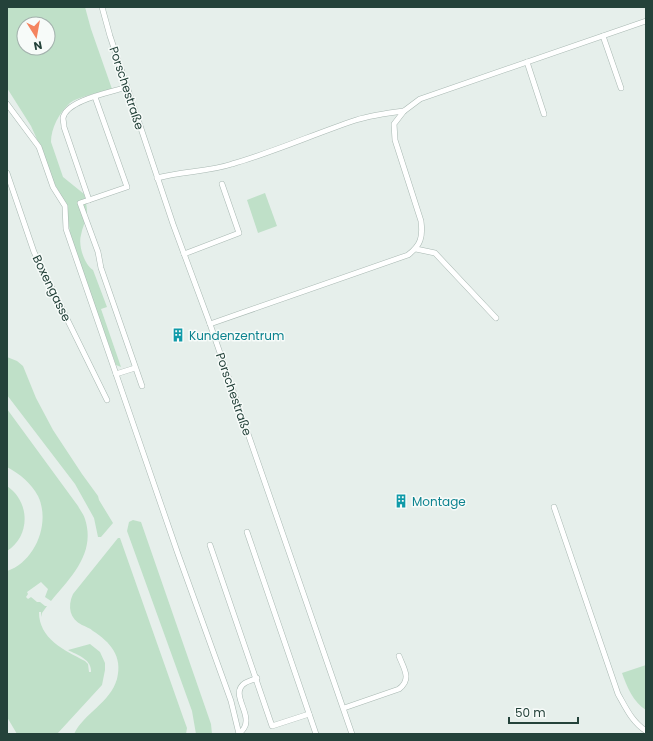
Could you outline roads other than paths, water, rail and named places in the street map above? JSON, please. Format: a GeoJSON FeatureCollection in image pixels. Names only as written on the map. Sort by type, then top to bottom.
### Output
{"type":"FeatureCollection","features":[{"type":"Feature","properties":{"kind":"lane","name":"Porschestraße"},"geometry":{"type":"LineString","coordinates":[[102,7],[110,36],[157,178],[210,324],[352,734]]}},
{"type":"Feature","properties":{"kind":"lane"},"geometry":{"type":"LineString","coordinates":[[210,324],[408,255],[416,249],[420,242],[422,231],[421,221],[395,140],[394,124],[404,110],[420,99],[646,21]]}},
{"type":"Feature","properties":{"kind":"lane"},"geometry":{"type":"LineString","coordinates":[[603,36],[621,88]]}},
{"type":"Feature","properties":{"kind":"lane"},"geometry":{"type":"LineString","coordinates":[[527,62],[544,114]]}},
{"type":"Feature","properties":{"kind":"lane"},"geometry":{"type":"LineString","coordinates":[[89,200],[64,127],[63,117],[76,103],[127,87]]}},
{"type":"Feature","properties":{"kind":"lane"},"geometry":{"type":"LineString","coordinates":[[95,97],[127,187],[80,203],[98,252],[101,268],[142,386]]}},
{"type":"Feature","properties":{"kind":"lane"},"geometry":{"type":"LineString","coordinates":[[7,104],[39,147],[53,188],[65,206],[66,229],[231,701],[239,734]]}},
{"type":"Feature","properties":{"kind":"lane"},"geometry":{"type":"LineString","coordinates":[[157,178],[202,172],[230,165],[356,120],[404,110]]}},
{"type":"Feature","properties":{"kind":"lane","name":"Boxengasse"},"geometry":{"type":"LineString","coordinates":[[7,173],[34,252],[107,400]]}},
{"type":"Feature","properties":{"kind":"lane"},"geometry":{"type":"LineString","coordinates":[[184,254],[239,233],[222,184]]}},
{"type":"Feature","properties":{"kind":"lane"},"geometry":{"type":"LineString","coordinates":[[416,249],[435,253],[496,318]]}},
{"type":"Feature","properties":{"kind":"lane"},"geometry":{"type":"LineString","coordinates":[[116,374],[136,368]]}},
{"type":"Feature","properties":{"kind":"lane"},"geometry":{"type":"LineString","coordinates":[[554,507],[618,694],[639,727],[646,731]]}},
{"type":"Feature","properties":{"kind":"lane"},"geometry":{"type":"LineString","coordinates":[[247,532],[316,734]]}},
{"type":"Feature","properties":{"kind":"lane"},"geometry":{"type":"LineString","coordinates":[[210,545],[272,726],[309,714]]}},
{"type":"Feature","properties":{"kind":"lane"},"geometry":{"type":"LineString","coordinates":[[344,708],[399,689],[405,685],[407,680],[399,656]]}},
{"type":"Feature","properties":{"kind":"lane"},"geometry":{"type":"LineString","coordinates":[[239,734],[245,728],[246,719],[239,693],[240,687],[256,678]]}},
{"type":"Feature","properties":{"kind":"place","name":"Kundenzentrum"},"geometry":{"type":"Point","coordinates":[178,335]}},
{"type":"Feature","properties":{"kind":"place","name":"Montage"},"geometry":{"type":"Point","coordinates":[401,501]}}]}
